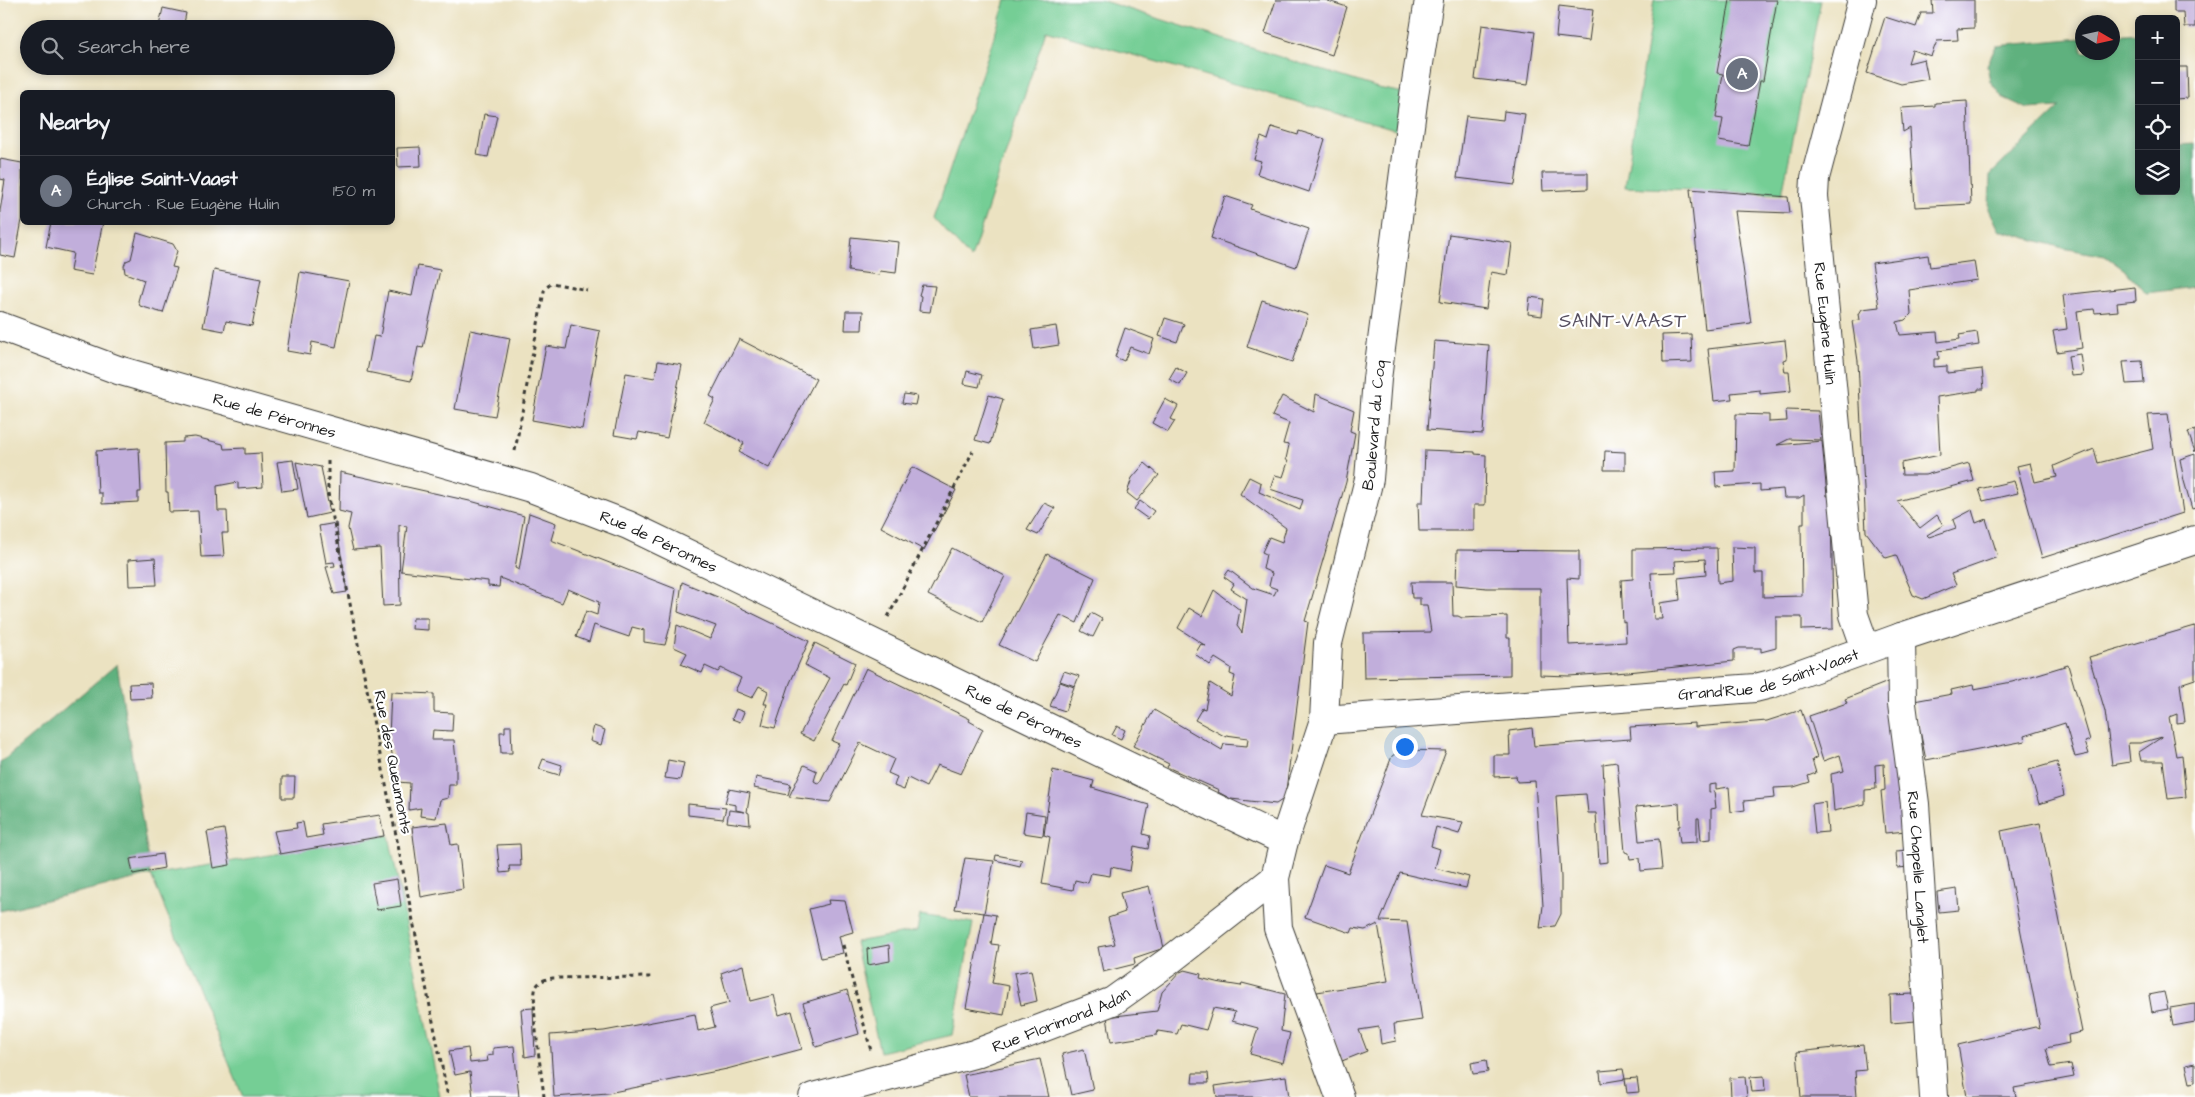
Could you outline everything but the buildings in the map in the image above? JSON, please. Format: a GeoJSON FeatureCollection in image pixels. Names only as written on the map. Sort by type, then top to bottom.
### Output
{"type":"FeatureCollection","features":[{"type":"Feature","properties":{"kind":"street","name":"Boulevard du Coq"},"geometry":{"type":"LineString","coordinates":[[1340,1097],[1278,928],[1275,878],[1284,841],[1324,720],[1328,643],[1369,479],[1377,379],[1414,95],[1429,0]]}},
{"type":"Feature","properties":{"kind":"street","name":"Rue Eugène Hulin"},"geometry":{"type":"LineString","coordinates":[[1862,0],[1816,178],[1814,196],[1854,615],[1866,649]]}},
{"type":"Feature","properties":{"kind":"street","name":"Rue de Péronnes"},"geometry":{"type":"LineString","coordinates":[[0,326],[118,370],[510,482],[628,525],[1284,841]]}},
{"type":"Feature","properties":{"kind":"street","name":"Grand'Rue de Saint-Vaast"},"geometry":{"type":"LineString","coordinates":[[1324,720],[1738,690],[1771,684],[1901,637],[2195,540]]}},
{"type":"Feature","properties":{"kind":"street","name":"Rue Chapelle Langlet"},"geometry":{"type":"LineString","coordinates":[[1901,637],[1902,704],[1915,804],[1934,1097]]}},
{"type":"Feature","properties":{"kind":"street","name":"Rue Florimond Adan"},"geometry":{"type":"LineString","coordinates":[[813,1097],[974,1054],[1113,1001],[1169,961],[1275,878]]}},
{"type":"Feature","properties":{"kind":"path"},"geometry":{"type":"LineString","coordinates":[[510,482],[544,292],[547,286],[552,284],[587,290]]}},
{"type":"Feature","properties":{"kind":"path","name":"Rue des Queumonts"},"geometry":{"type":"LineString","coordinates":[[329,430],[328,493],[448,1097]]}},
{"type":"Feature","properties":{"kind":"path"},"geometry":{"type":"LineString","coordinates":[[874,643],[973,451]]}},
{"type":"Feature","properties":{"kind":"path"},"geometry":{"type":"LineString","coordinates":[[843,945],[878,1079]]}},
{"type":"Feature","properties":{"kind":"path"},"geometry":{"type":"LineString","coordinates":[[544,1097],[535,1018],[536,988],[541,981],[553,978],[654,977]]}},
{"type":"Feature","properties":{"kind":"green space"},"geometry":{"type":"Polygon","coordinates":[[[1006,0],[1100,0],[1378,88],[1414,95],[1409,134],[1046,30],[971,259],[934,218],[1006,0]]]}},
{"type":"Feature","properties":{"kind":"green space"},"geometry":{"type":"Polygon","coordinates":[[[1654,0],[1821,0],[1782,194],[1625,187],[1654,0]]]}},
{"type":"Feature","properties":{"kind":"green space"},"geometry":{"type":"Polygon","coordinates":[[[2135,33],[2135,195],[2180,195],[2180,145],[2195,144],[2195,287],[2146,293],[2126,271],[2105,256],[2063,248],[1999,230],[1989,209],[1990,175],[2060,107],[2028,109],[2002,97],[1990,81],[1987,65],[1996,46],[2075,39],[2075,60],[2120,60],[2120,34],[2135,33]]]}},
{"type":"Feature","properties":{"kind":"green space"},"geometry":{"type":"Polygon","coordinates":[[[117,664],[151,875],[0,911],[0,763],[117,664]]]}},
{"type":"Feature","properties":{"kind":"green space"},"geometry":{"type":"Polygon","coordinates":[[[389,835],[440,1097],[243,1097],[151,875],[389,835]]]}},
{"type":"Feature","properties":{"kind":"green space"},"geometry":{"type":"Polygon","coordinates":[[[920,915],[973,923],[952,1035],[880,1052],[855,942],[917,931],[920,915]]]}},
{"type":"Feature","properties":{"kind":"place","name":"Église Saint-Vaast"},"geometry":{"type":"Point","coordinates":[1742,74]}},
{"type":"Feature","properties":{"kind":"district","name":"SAINT-VAAST"},"geometry":{"type":"Point","coordinates":[1623,320]}}]}
